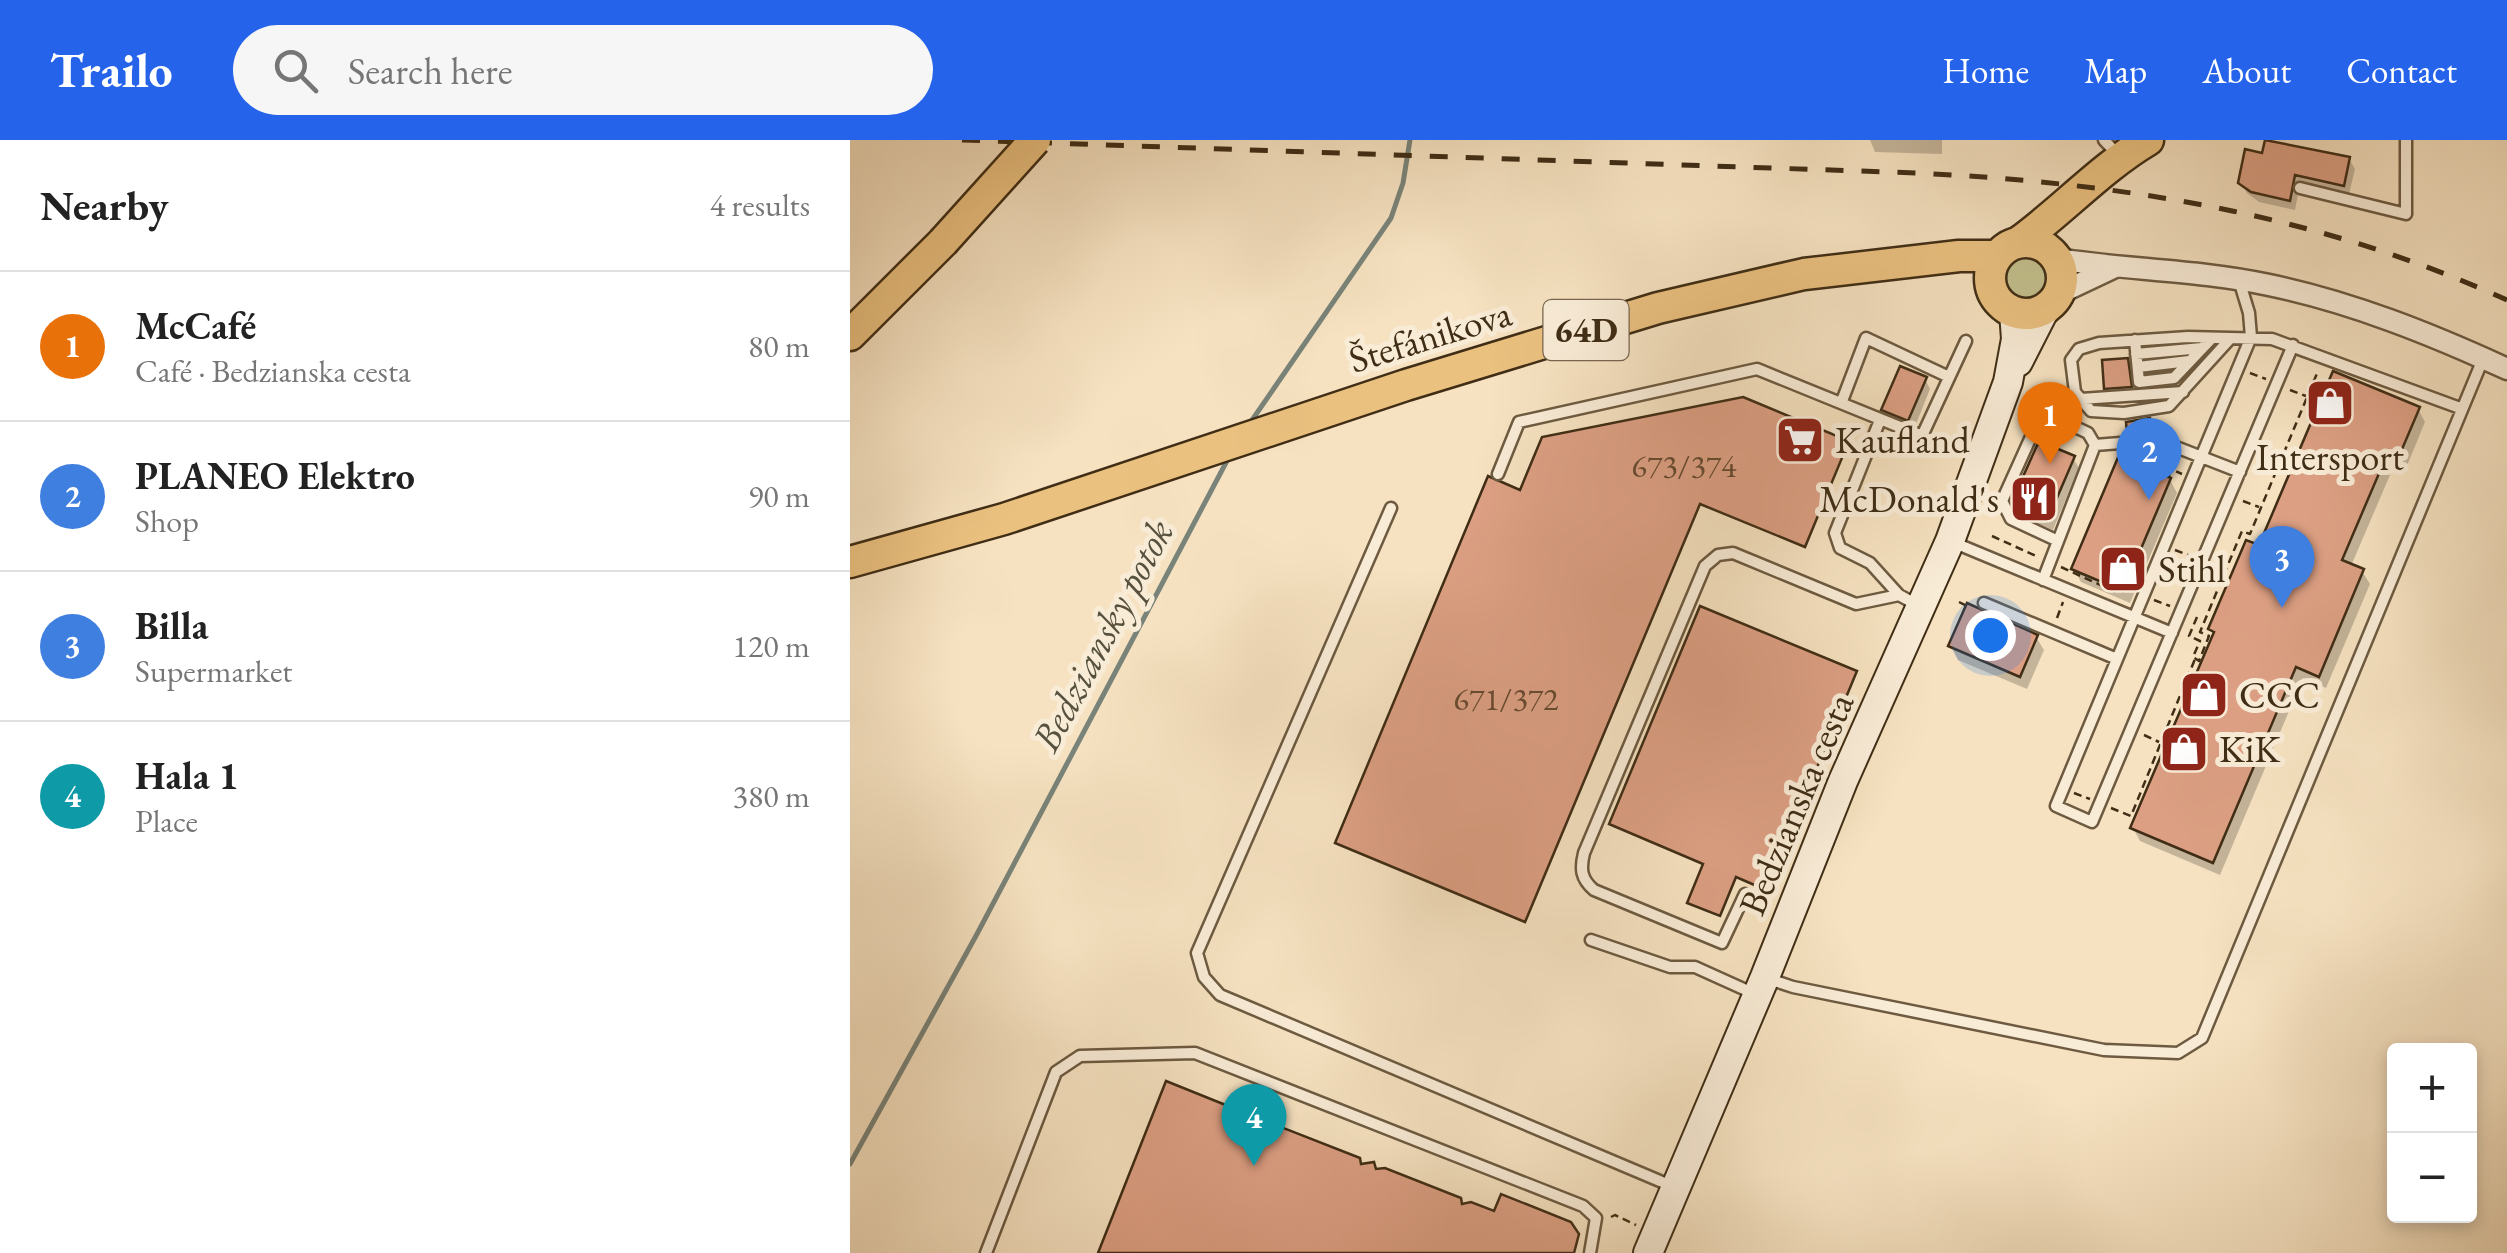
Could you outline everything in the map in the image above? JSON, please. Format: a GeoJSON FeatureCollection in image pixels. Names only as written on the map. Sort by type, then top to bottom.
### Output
{"type":"FeatureCollection","features":[{"type":"Feature","properties":{"kind":"main road"},"geometry":{"type":"LineString","coordinates":[[850,334],[943,242],[1036,140]]}},
{"type":"Feature","properties":{"kind":"main road"},"geometry":{"type":"LineString","coordinates":[[2022,258],[2062,279],[2052,301],[2028,314],[2014,312],[1998,301],[2022,258],[2112,149],[2148,140]]}},
{"type":"Feature","properties":{"kind":"main road","name":"Štefánikova"},"geometry":{"type":"LineString","coordinates":[[850,562],[1004,519],[1268,430],[1658,308],[1804,274],[1959,256],[2022,258]]}},
{"type":"Feature","properties":{"kind":"street"},"geometry":{"type":"LineString","coordinates":[[2022,258],[2113,268],[2166,268],[2240,280],[2372,313],[2507,369]]}},
{"type":"Feature","properties":{"kind":"street"},"geometry":{"type":"LineString","coordinates":[[2052,301],[2113,268]]}},
{"type":"Feature","properties":{"kind":"street","name":"Bedzianska cesta"},"geometry":{"type":"LineString","coordinates":[[1646,1241],[1674,1187],[1762,986],[1910,601],[1950,541],[2008,382],[2052,301]]}},
{"type":"Feature","properties":{"kind":"street","name":"Bedzianska cesta"},"geometry":{"type":"LineString","coordinates":[[2008,382],[2016,338],[2014,312]]}},
{"type":"Feature","properties":{"kind":"lane"},"geometry":{"type":"LineString","coordinates":[[2300,188],[2406,214],[2406,140]]}},
{"type":"Feature","properties":{"kind":"lane"},"geometry":{"type":"LineString","coordinates":[[2240,280],[2250,313],[2251,337],[2056,806],[2092,822],[2294,345]]}},
{"type":"Feature","properties":{"kind":"lane"},"geometry":{"type":"LineString","coordinates":[[2207,343],[2188,336],[2098,343],[2079,349],[2071,360],[2074,392],[2090,410],[2124,412],[2169,406],[2228,340]]}},
{"type":"Feature","properties":{"kind":"lane"},"geometry":{"type":"LineString","coordinates":[[2136,354],[2251,337],[2294,345],[2460,408]]}},
{"type":"Feature","properties":{"kind":"lane"},"geometry":{"type":"LineString","coordinates":[[1842,401],[1866,338],[1949,377]]}},
{"type":"Feature","properties":{"kind":"lane"},"geometry":{"type":"LineString","coordinates":[[2135,340],[2140,382],[2174,378],[2207,343]]}},
{"type":"Feature","properties":{"kind":"lane"},"geometry":{"type":"LineString","coordinates":[[1498,474],[1518,422],[1757,369],[1922,436],[1966,341]]}},
{"type":"Feature","properties":{"kind":"lane"},"geometry":{"type":"LineString","coordinates":[[1590,940],[1670,967],[1695,967],[1762,986],[1812,991],[2104,1050],[2178,1054],[2202,1038],[2483,358]]}},
{"type":"Feature","properties":{"kind":"lane"},"geometry":{"type":"LineString","coordinates":[[2058,541],[2010,519],[2002,500],[2039,419],[2050,415],[2088,432],[2096,445]]}},
{"type":"Feature","properties":{"kind":"lane"},"geometry":{"type":"LineString","coordinates":[[1880,420],[1835,533],[1840,548],[1870,563],[1910,601]]}},
{"type":"Feature","properties":{"kind":"lane"},"geometry":{"type":"LineString","coordinates":[[2096,445],[2158,440],[2240,472]]}},
{"type":"Feature","properties":{"kind":"lane"},"geometry":{"type":"LineString","coordinates":[[2042,580],[2096,445]]}},
{"type":"Feature","properties":{"kind":"lane"},"geometry":{"type":"LineString","coordinates":[[1391,508],[1197,952],[1204,977],[1220,995],[1674,1187]]}},
{"type":"Feature","properties":{"kind":"lane"},"geometry":{"type":"LineString","coordinates":[[1950,541],[2172,633]]}},
{"type":"Feature","properties":{"kind":"lane"},"geometry":{"type":"LineString","coordinates":[[1745,894],[1722,943],[1594,890],[1580,868],[1704,566],[1718,555],[1733,553],[1856,604],[1910,601]]}},
{"type":"Feature","properties":{"kind":"lane"},"geometry":{"type":"LineString","coordinates":[[1984,604],[2117,658]]}},
{"type":"Feature","properties":{"kind":"lane"},"geometry":{"type":"LineString","coordinates":[[986,1253],[1056,1072],[1080,1056],[1195,1052],[1583,1206],[1596,1218],[1590,1253]]}},
{"type":"Feature","properties":{"kind":"path"},"geometry":{"type":"LineString","coordinates":[[2240,368],[2271,381]]}},
{"type":"Feature","properties":{"kind":"path"},"geometry":{"type":"LineString","coordinates":[[2196,659],[2200,661],[2209,636],[2200,632],[2242,531],[2250,534],[2318,370]]}},
{"type":"Feature","properties":{"kind":"path"},"geometry":{"type":"LineString","coordinates":[[2284,387],[2307,397]]}},
{"type":"Feature","properties":{"kind":"path"},"geometry":{"type":"LineString","coordinates":[[2168,476],[2171,470],[2186,476]]}},
{"type":"Feature","properties":{"kind":"path"},"geometry":{"type":"LineString","coordinates":[[2237,498],[2260,508]]}},
{"type":"Feature","properties":{"kind":"path"},"geometry":{"type":"LineString","coordinates":[[2164,545],[2225,572]]}},
{"type":"Feature","properties":{"kind":"path"},"geometry":{"type":"LineString","coordinates":[[2143,596],[2181,611]]}},
{"type":"Feature","properties":{"kind":"path"},"geometry":{"type":"LineString","coordinates":[[1959,602],[1967,606]]}},
{"type":"Feature","properties":{"kind":"path"},"geometry":{"type":"LineString","coordinates":[[2130,816],[2196,659],[2193,657],[2200,641],[2189,636],[2197,617],[2205,620]]}},
{"type":"Feature","properties":{"kind":"path"},"geometry":{"type":"LineString","coordinates":[[1595,1223],[1615,1215],[1646,1241]]}},
{"type":"Feature","properties":{"kind":"shaded area"},"geometry":{"type":"Polygon","coordinates":[[[2027,254],[2043,261],[2050,277],[2043,293],[2027,300],[2011,293],[2004,277],[2011,261],[2027,254]]]}},
{"type":"Feature","properties":{"kind":"building"},"geometry":{"type":"Polygon","coordinates":[[[2265,140],[2350,157],[2344,186],[2295,175],[2290,201],[2251,192],[2238,183],[2245,149],[2262,153],[2265,140]]]}},
{"type":"Feature","properties":{"kind":"building"},"geometry":{"type":"Polygon","coordinates":[[[2128,358],[2132,387],[2104,389],[2102,360],[2128,358]]]}},
{"type":"Feature","properties":{"kind":"building"},"geometry":{"type":"Polygon","coordinates":[[[1900,366],[1927,377],[1908,421],[1881,410],[1900,366]]]}},
{"type":"Feature","properties":{"kind":"building"},"geometry":{"type":"Polygon","coordinates":[[[2333,371],[2420,407],[2397,461],[2386,457],[2342,560],[2364,569],[2319,677],[2296,667],[2213,863],[2130,828],[2214,632],[2208,629],[2246,540],[2259,545],[2333,371]]]}},
{"type":"Feature","properties":{"kind":"building"},"geometry":{"type":"Polygon","coordinates":[[[1743,397],[1849,441],[1805,547],[1700,504],[1525,922],[1335,843],[1488,476],[1520,490],[1542,437],[1743,397]]]}},
{"type":"Feature","properties":{"kind":"building"},"geometry":{"type":"Polygon","coordinates":[[[2150,418],[2152,431],[2127,433],[2126,422],[2150,418]]]}},
{"type":"Feature","properties":{"kind":"building"},"geometry":{"type":"Polygon","coordinates":[[[2039,441],[2075,456],[2047,521],[2015,508],[2012,501],[2039,441]]]}},
{"type":"Feature","properties":{"kind":"building"},"geometry":{"type":"Polygon","coordinates":[[[2119,455],[2171,478],[2123,591],[2071,569],[2119,455]]]}},
{"type":"Feature","properties":{"kind":"building"},"geometry":{"type":"Polygon","coordinates":[[[1967,603],[2038,635],[2020,677],[1948,646],[1967,603]]]}},
{"type":"Feature","properties":{"kind":"building"},"geometry":{"type":"Polygon","coordinates":[[[1700,606],[1857,671],[1766,890],[1736,877],[1720,916],[1687,903],[1703,864],[1609,824],[1700,606]]]}},
{"type":"Feature","properties":{"kind":"building"},"geometry":{"type":"Polygon","coordinates":[[[1166,1081],[1243,1112],[1244,1117],[1258,1118],[1259,1123],[1268,1122],[1360,1158],[1361,1164],[1374,1162],[1376,1169],[1385,1168],[1461,1198],[1462,1204],[1471,1202],[1494,1211],[1501,1194],[1571,1222],[1579,1234],[1574,1253],[1098,1253],[1166,1081]]]}},
{"type":"Feature","properties":{"kind":"waterway","name":"Bedziansky potok"},"geometry":{"type":"LineString","coordinates":[[1248,426],[1391,218],[1403,183],[1410,140]]}},
{"type":"Feature","properties":{"kind":"waterway","name":"Bedziansky potok"},"geometry":{"type":"LineString","coordinates":[[850,1164],[977,934],[1229,457]]}},
{"type":"Feature","properties":{"kind":"railway"},"geometry":{"type":"LineString","coordinates":[[962,140],[1916,173],[2069,185],[2218,208],[2291,225],[2364,245],[2507,300]]}},
{"type":"Feature","properties":{"kind":"place","name":"Intersport"},"geometry":{"type":"Point","coordinates":[2330,403]}},
{"type":"Feature","properties":{"kind":"place","name":"Kaufland"},"geometry":{"type":"Point","coordinates":[1800,440]}},
{"type":"Feature","properties":{"kind":"place","name":"McCafé"},"geometry":{"type":"Point","coordinates":[2050,464]}},
{"type":"Feature","properties":{"kind":"place","name":"McDonald's"},"geometry":{"type":"Point","coordinates":[2034,499]}},
{"type":"Feature","properties":{"kind":"place","name":"PLANEO Elektro"},"geometry":{"type":"Point","coordinates":[2149,500]}},
{"type":"Feature","properties":{"kind":"place","name":"Stihl"},"geometry":{"type":"Point","coordinates":[2123,569]}},
{"type":"Feature","properties":{"kind":"place","name":"Billa"},"geometry":{"type":"Point","coordinates":[2282,608]}},
{"type":"Feature","properties":{"kind":"place","name":"CCC"},"geometry":{"type":"Point","coordinates":[2204,695]}},
{"type":"Feature","properties":{"kind":"place","name":"KiK"},"geometry":{"type":"Point","coordinates":[2184,749]}},
{"type":"Feature","properties":{"kind":"place","name":"Hala 1"},"geometry":{"type":"Point","coordinates":[1254,1166]}}]}
